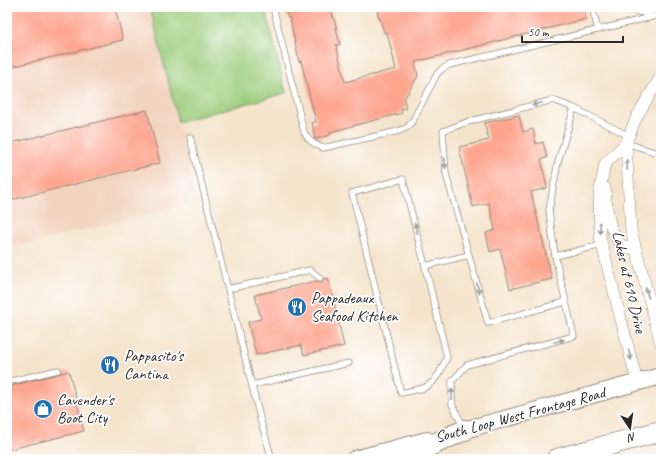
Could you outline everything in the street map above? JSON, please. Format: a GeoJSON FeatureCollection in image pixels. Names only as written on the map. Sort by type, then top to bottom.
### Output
{"type":"FeatureCollection","features":[{"type":"Feature","properties":{"kind":"highway"},"geometry":{"type":"LineString","coordinates":[[401,459],[465,430]]}},
{"type":"Feature","properties":{"kind":"highway"},"geometry":{"type":"LineString","coordinates":[[557,459],[661,431]]}},
{"type":"Feature","properties":{"kind":"main road","name":"South Loop West Frontage Road"},"geometry":{"type":"LineString","coordinates":[[355,459],[661,376]]}},
{"type":"Feature","properties":{"kind":"street","name":"Lakes at 610 Drive"},"geometry":{"type":"LineString","coordinates":[[637,382],[600,237],[599,195],[605,164],[627,139],[637,116],[661,76]]}},
{"type":"Feature","properties":{"kind":"street","name":"Lakes at 610 Drive"},"geometry":{"type":"LineString","coordinates":[[627,139],[628,199],[631,230],[661,344]]}},
{"type":"Feature","properties":{"kind":"street","name":"Lakes at 610 Drive"},"geometry":{"type":"LineString","coordinates":[[605,164],[606,197],[612,230],[617,241],[624,246],[635,248]]}},
{"type":"Feature","properties":{"kind":"lane"},"geometry":{"type":"LineString","coordinates":[[273,7],[304,132],[307,139],[312,144],[323,148],[399,131],[408,127],[437,74],[442,69],[449,66],[598,30],[659,17]]}},
{"type":"Feature","properties":{"kind":"lane"},"geometry":{"type":"LineString","coordinates":[[592,7],[598,30]]}},
{"type":"Feature","properties":{"kind":"lane"},"geometry":{"type":"LineString","coordinates":[[621,7],[659,17]]}},
{"type":"Feature","properties":{"kind":"lane"},"geometry":{"type":"LineString","coordinates":[[565,302],[488,323],[446,174],[443,131],[467,122],[553,100],[574,108],[627,139],[661,154]]}},
{"type":"Feature","properties":{"kind":"lane"},"geometry":{"type":"LineString","coordinates":[[465,430],[452,404],[452,381],[467,365],[574,336],[555,256],[549,210],[558,162],[574,108]]}},
{"type":"Feature","properties":{"kind":"lane"},"geometry":{"type":"LineString","coordinates":[[190,137],[272,459]]}},
{"type":"Feature","properties":{"kind":"lane"},"geometry":{"type":"LineString","coordinates":[[403,179],[426,266],[447,357],[440,372],[433,382],[424,388],[401,393],[352,192],[403,179]]}},
{"type":"Feature","properties":{"kind":"lane"},"geometry":{"type":"LineString","coordinates":[[555,256],[602,245]]}},
{"type":"Feature","properties":{"kind":"lane"},"geometry":{"type":"LineString","coordinates":[[426,266],[469,255]]}},
{"type":"Feature","properties":{"kind":"lane"},"geometry":{"type":"LineString","coordinates":[[228,290],[310,270],[320,278]]}},
{"type":"Feature","properties":{"kind":"lane"},"geometry":{"type":"LineString","coordinates":[[252,385],[349,363]]}},
{"type":"Feature","properties":{"kind":"lane"},"geometry":{"type":"LineString","coordinates":[[7,382],[58,370]]}},
{"type":"Feature","properties":{"kind":"shaded area"},"geometry":{"type":"Polygon","coordinates":[[[7,7],[149,7],[197,202],[7,249],[7,7]]]}},
{"type":"Feature","properties":{"kind":"green space"},"geometry":{"type":"Polygon","coordinates":[[[150,7],[265,7],[286,93],[178,122],[150,7]]]}},
{"type":"Feature","properties":{"kind":"building"},"geometry":{"type":"Polygon","coordinates":[[[7,7],[115,7],[123,40],[7,68],[7,7]]]}},
{"type":"Feature","properties":{"kind":"building"},"geometry":{"type":"Polygon","coordinates":[[[285,7],[330,7],[340,44],[336,45],[345,82],[396,69],[387,32],[384,33],[376,7],[583,7],[586,19],[415,62],[418,76],[404,99],[406,108],[401,109],[402,113],[330,132],[330,135],[315,139],[312,123],[316,122],[301,61],[299,62],[290,18],[288,18],[285,7]]]}},
{"type":"Feature","properties":{"kind":"building"},"geometry":{"type":"Polygon","coordinates":[[[147,110],[160,163],[7,201],[7,144],[147,110]]]}},
{"type":"Feature","properties":{"kind":"building"},"geometry":{"type":"Polygon","coordinates":[[[519,115],[523,132],[533,129],[536,144],[543,142],[547,158],[541,159],[547,188],[531,192],[552,279],[510,289],[500,249],[490,252],[486,233],[495,230],[489,203],[473,207],[459,147],[489,140],[484,123],[519,115]]]}},
{"type":"Feature","properties":{"kind":"building","name":"Pappadeaux Seafood Kitchen"},"geometry":{"type":"Polygon","coordinates":[[[328,278],[344,346],[304,355],[301,345],[256,355],[248,322],[261,319],[255,295],[317,281],[321,282],[328,278]]]}},
{"type":"Feature","properties":{"kind":"building","name":"Cavender's Boot City"},"geometry":{"type":"Polygon","coordinates":[[[69,371],[84,431],[7,450],[7,387],[69,371]]]}},
{"type":"Feature","properties":{"kind":"place","name":"Pappadeaux Seafood Kitchen"},"geometry":{"type":"Point","coordinates":[297,307]}},
{"type":"Feature","properties":{"kind":"place","name":"Pappasito's Cantina"},"geometry":{"type":"Point","coordinates":[110,365]}},
{"type":"Feature","properties":{"kind":"place","name":"Cavender's Boot City"},"geometry":{"type":"Point","coordinates":[43,409]}}]}
